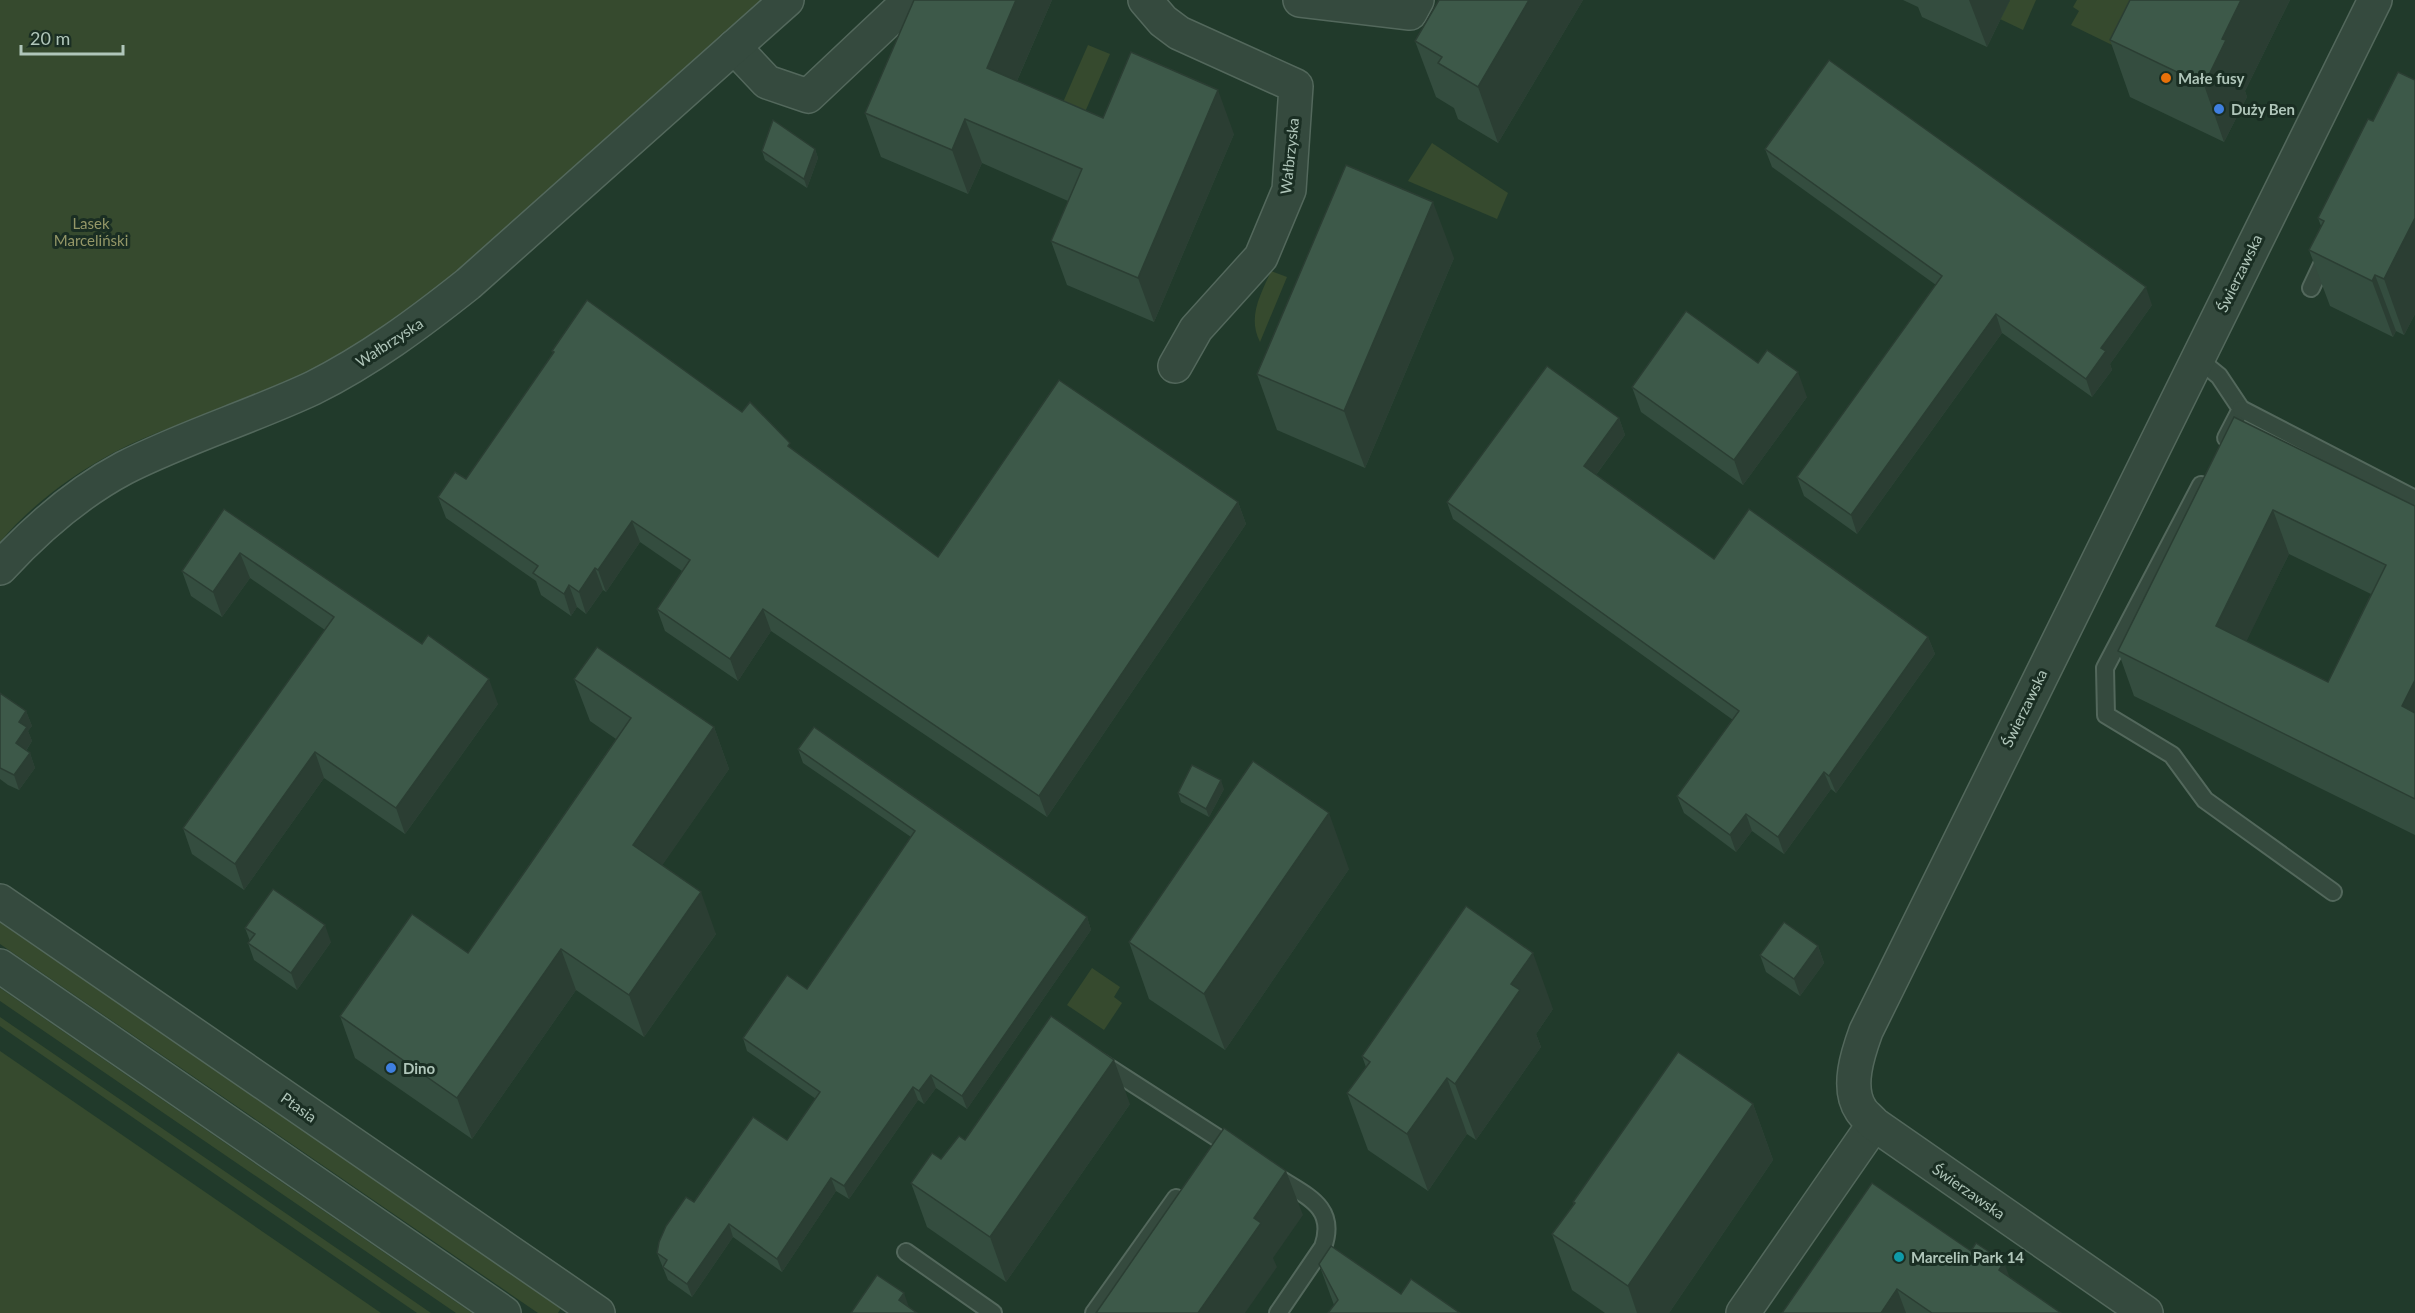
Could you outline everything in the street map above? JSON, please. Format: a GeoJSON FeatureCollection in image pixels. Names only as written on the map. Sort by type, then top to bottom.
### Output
{"type":"FeatureCollection","features":[{"type":"Feature","properties":{"kind":"street","name":"Wałbrzyska"},"geometry":{"type":"LineString","coordinates":[[0,568],[53,517],[122,469],[314,387],[366,358],[420,322],[468,284],[787,0]]}},
{"type":"Feature","properties":{"kind":"street"},"geometry":{"type":"LineString","coordinates":[[734,47],[767,82],[808,96],[910,0]]}},
{"type":"Feature","properties":{"kind":"street","name":"Wałbrzyska"},"geometry":{"type":"LineString","coordinates":[[1145,0],[1163,21],[1179,33],[1296,86],[1289,190],[1261,257],[1196,329],[1174,366]]}},
{"type":"Feature","properties":{"kind":"street"},"geometry":{"type":"LineString","coordinates":[[1300,0],[1410,13],[1417,0]]}},
{"type":"Feature","properties":{"kind":"street","name":"Świerzawska"},"geometry":{"type":"LineString","coordinates":[[2146,1313],[1874,1124],[1859,1108],[1855,1092],[1856,1063],[1866,1031],[2375,0]]}},
{"type":"Feature","properties":{"kind":"street","name":"Ptasia"},"geometry":{"type":"LineString","coordinates":[[0,900],[598,1313]]}},
{"type":"Feature","properties":{"kind":"street"},"geometry":{"type":"LineString","coordinates":[[0,966],[504,1313]]}},
{"type":"Feature","properties":{"kind":"street"},"geometry":{"type":"LineString","coordinates":[[1743,1313],[1874,1124]]}},
{"type":"Feature","properties":{"kind":"lane"},"geometry":{"type":"LineString","coordinates":[[2311,288],[2337,234]]}},
{"type":"Feature","properties":{"kind":"lane"},"geometry":{"type":"LineString","coordinates":[[2197,358],[2219,376],[2241,409],[2415,499]]}},
{"type":"Feature","properties":{"kind":"lane"},"geometry":{"type":"LineString","coordinates":[[2219,450],[2241,409]]}},
{"type":"Feature","properties":{"kind":"lane"},"geometry":{"type":"LineString","coordinates":[[2209,471],[2105,668],[2106,715],[2172,754],[2205,800],[2333,892]]}},
{"type":"Feature","properties":{"kind":"lane"},"geometry":{"type":"LineString","coordinates":[[1088,1054],[1256,1163],[1318,1205],[1326,1214],[1327,1236],[1323,1247],[1278,1313]]}},
{"type":"Feature","properties":{"kind":"lane"},"geometry":{"type":"LineString","coordinates":[[1205,1156],[1218,1138]]}},
{"type":"Feature","properties":{"kind":"lane"},"geometry":{"type":"LineString","coordinates":[[1094,1313],[1187,1182]]}},
{"type":"Feature","properties":{"kind":"lane"},"geometry":{"type":"LineString","coordinates":[[906,1252],[993,1313]]}},
{"type":"Feature","properties":{"kind":"green space","name":"Lasek Marceliński"},"geometry":{"type":"Polygon","coordinates":[[[0,0],[763,0],[447,281],[395,320],[322,366],[240,403],[160,432],[113,453],[52,492],[0,542],[0,0]]]}},
{"type":"Feature","properties":{"kind":"green space"},"geometry":{"type":"Polygon","coordinates":[[[2010,0],[2036,0],[2023,30],[2000,19],[2010,0]]]}},
{"type":"Feature","properties":{"kind":"green space"},"geometry":{"type":"Polygon","coordinates":[[[2077,0],[2170,0],[2141,59],[2071,25],[2079,11],[2073,7],[2077,0]]]}},
{"type":"Feature","properties":{"kind":"green space"},"geometry":{"type":"Polygon","coordinates":[[[1088,45],[1110,54],[1079,126],[1057,116],[1088,45]]]}},
{"type":"Feature","properties":{"kind":"green space"},"geometry":{"type":"Polygon","coordinates":[[[1432,143],[1508,193],[1497,219],[1408,181],[1432,143]]]}},
{"type":"Feature","properties":{"kind":"green space"},"geometry":{"type":"Polygon","coordinates":[[[1271,271],[1287,277],[1260,342],[1256,333],[1255,315],[1271,271]]]}},
{"type":"Feature","properties":{"kind":"green space"},"geometry":{"type":"Polygon","coordinates":[[[0,922],[561,1308],[558,1313],[538,1313],[0,944],[0,922]]]}},
{"type":"Feature","properties":{"kind":"green space"},"geometry":{"type":"Polygon","coordinates":[[[1092,968],[1120,987],[1114,997],[1122,1003],[1104,1030],[1067,1005],[1092,968]]]}},
{"type":"Feature","properties":{"kind":"green space"},"geometry":{"type":"Polygon","coordinates":[[[0,988],[472,1313],[456,1313],[0,1001],[0,988]]]}},
{"type":"Feature","properties":{"kind":"green space"},"geometry":{"type":"Polygon","coordinates":[[[0,1017],[431,1313],[417,1313],[0,1026],[0,1017]]]}},
{"type":"Feature","properties":{"kind":"green space"},"geometry":{"type":"Polygon","coordinates":[[[0,1051],[381,1313],[0,1313],[0,1051]]]}},
{"type":"Feature","properties":{"kind":"building"},"geometry":{"type":"Polygon","coordinates":[[[914,0],[1016,0],[987,68],[1103,118],[1131,52],[1218,90],[1138,278],[1051,241],[1082,169],[965,119],[952,150],[865,113],[914,0]]]}},
{"type":"Feature","properties":{"kind":"building"},"geometry":{"type":"Polygon","coordinates":[[[1439,0],[1529,0],[1478,87],[1438,63],[1442,57],[1415,41],[1439,0]]]}},
{"type":"Feature","properties":{"kind":"building"},"geometry":{"type":"Polygon","coordinates":[[[2130,0],[2241,0],[2222,39],[2226,40],[2204,85],[2110,40],[2130,0]]]}},
{"type":"Feature","properties":{"kind":"building"},"geometry":{"type":"Polygon","coordinates":[[[1829,60],[2146,287],[2101,348],[2106,351],[2086,379],[1996,314],[1851,515],[1797,477],[1942,276],[1765,149],[1829,60]]]}},
{"type":"Feature","properties":{"kind":"building"},"geometry":{"type":"Polygon","coordinates":[[[2398,72],[2415,80],[2415,218],[2384,279],[2375,275],[2372,281],[2309,250],[2324,221],[2318,218],[2368,119],[2373,121],[2398,72]]]}},
{"type":"Feature","properties":{"kind":"building"},"geometry":{"type":"Polygon","coordinates":[[[773,120],[815,149],[804,179],[762,151],[773,120]]]}},
{"type":"Feature","properties":{"kind":"building"},"geometry":{"type":"Polygon","coordinates":[[[1346,165],[1433,202],[1344,411],[1257,374],[1346,165]]]}},
{"type":"Feature","properties":{"kind":"building"},"geometry":{"type":"Polygon","coordinates":[[[587,300],[742,412],[750,402],[790,443],[788,446],[938,557],[1059,380],[1238,502],[1039,796],[763,609],[730,659],[657,609],[690,560],[632,521],[598,570],[595,568],[579,592],[569,585],[564,594],[533,573],[538,566],[438,497],[455,472],[466,479],[587,300]]]}},
{"type":"Feature","properties":{"kind":"building"},"geometry":{"type":"Polygon","coordinates":[[[1686,311],[1758,363],[1767,350],[1798,372],[1734,460],[1632,387],[1686,311]]]}},
{"type":"Feature","properties":{"kind":"building"},"geometry":{"type":"Polygon","coordinates":[[[1547,366],[1619,418],[1584,466],[1714,559],[1749,509],[1928,637],[1829,776],[1824,772],[1778,837],[1746,814],[1730,835],[1677,796],[1739,711],[1447,502],[1547,366]]]}},
{"type":"Feature","properties":{"kind":"building"},"geometry":{"type":"Polygon","coordinates":[[[2234,417],[2415,506],[2415,680],[2402,706],[2415,713],[2415,799],[2118,651],[2234,417]],[[2273,510],[2216,626],[2328,682],[2386,565],[2273,510]]]}},
{"type":"Feature","properties":{"kind":"building"},"geometry":{"type":"Polygon","coordinates":[[[224,509],[422,644],[428,635],[489,679],[396,808],[315,752],[235,864],[183,828],[334,617],[240,553],[213,592],[182,571],[224,509]]]}},
{"type":"Feature","properties":{"kind":"building"},"geometry":{"type":"Polygon","coordinates":[[[597,647],[714,727],[633,845],[701,892],[629,995],[561,949],[457,1098],[340,1016],[412,914],[468,953],[528,867],[631,718],[574,679],[597,647]]]}},
{"type":"Feature","properties":{"kind":"building"},"geometry":{"type":"Polygon","coordinates":[[[0,693],[26,711],[19,722],[27,727],[16,743],[30,753],[14,775],[0,768],[0,693]]]}},
{"type":"Feature","properties":{"kind":"building"},"geometry":{"type":"Polygon","coordinates":[[[814,727],[1087,917],[962,1096],[931,1075],[919,1091],[913,1087],[844,1186],[831,1178],[777,1259],[729,1224],[687,1284],[663,1267],[667,1260],[657,1253],[666,1226],[686,1197],[694,1202],[753,1117],[787,1140],[820,1092],[743,1038],[787,975],[807,989],[915,831],[798,749],[814,727]]]}},
{"type":"Feature","properties":{"kind":"building"},"geometry":{"type":"Polygon","coordinates":[[[1253,761],[1329,813],[1204,994],[1129,942],[1253,761]]]}},
{"type":"Feature","properties":{"kind":"building"},"geometry":{"type":"Polygon","coordinates":[[[1192,765],[1221,780],[1206,809],[1178,793],[1192,765]]]}},
{"type":"Feature","properties":{"kind":"building"},"geometry":{"type":"Polygon","coordinates":[[[273,889],[325,925],[291,973],[248,943],[255,934],[245,928],[273,889]]]}},
{"type":"Feature","properties":{"kind":"building"},"geometry":{"type":"Polygon","coordinates":[[[1466,906],[1533,953],[1511,984],[1520,990],[1455,1084],[1447,1078],[1407,1134],[1347,1093],[1370,1062],[1362,1056],[1466,906]]]}},
{"type":"Feature","properties":{"kind":"building"},"geometry":{"type":"Polygon","coordinates":[[[1784,922],[1818,946],[1794,979],[1760,955],[1784,922]]]}},
{"type":"Feature","properties":{"kind":"building"},"geometry":{"type":"Polygon","coordinates":[[[1051,1016],[1114,1060],[990,1237],[911,1183],[932,1153],[941,1159],[959,1136],[965,1140],[1051,1016]]]}},
{"type":"Feature","properties":{"kind":"building"},"geometry":{"type":"Polygon","coordinates":[[[1678,1052],[1753,1104],[1628,1286],[1552,1234],[1678,1052]]]}},
{"type":"Feature","properties":{"kind":"building"},"geometry":{"type":"Polygon","coordinates":[[[1224,1128],[1286,1171],[1254,1218],[1261,1223],[1198,1313],[1096,1313],[1224,1128]]]}},
{"type":"Feature","properties":{"kind":"building"},"geometry":{"type":"Polygon","coordinates":[[[1872,1183],[1971,1251],[1976,1243],[2004,1262],[1999,1270],[2061,1313],[1932,1313],[1897,1289],[1881,1313],[1782,1313],[1872,1183]]]}},
{"type":"Feature","properties":{"kind":"building"},"geometry":{"type":"Polygon","coordinates":[[[1331,1246],[1401,1294],[1411,1279],[1460,1313],[1328,1313],[1338,1300],[1319,1264],[1331,1246]]]}},
{"type":"Feature","properties":{"kind":"building"},"geometry":{"type":"Polygon","coordinates":[[[877,1275],[904,1293],[899,1300],[917,1313],[851,1313],[877,1275]]]}},
{"type":"Feature","properties":{"kind":"place","name":"Małe fusy"},"geometry":{"type":"Point","coordinates":[2166,78]}},
{"type":"Feature","properties":{"kind":"place","name":"Duży Ben"},"geometry":{"type":"Point","coordinates":[2219,109]}},
{"type":"Feature","properties":{"kind":"place","name":"Dino"},"geometry":{"type":"Point","coordinates":[391,1068]}},
{"type":"Feature","properties":{"kind":"place","name":"Marcelin Park 14"},"geometry":{"type":"Point","coordinates":[1899,1257]}}]}
